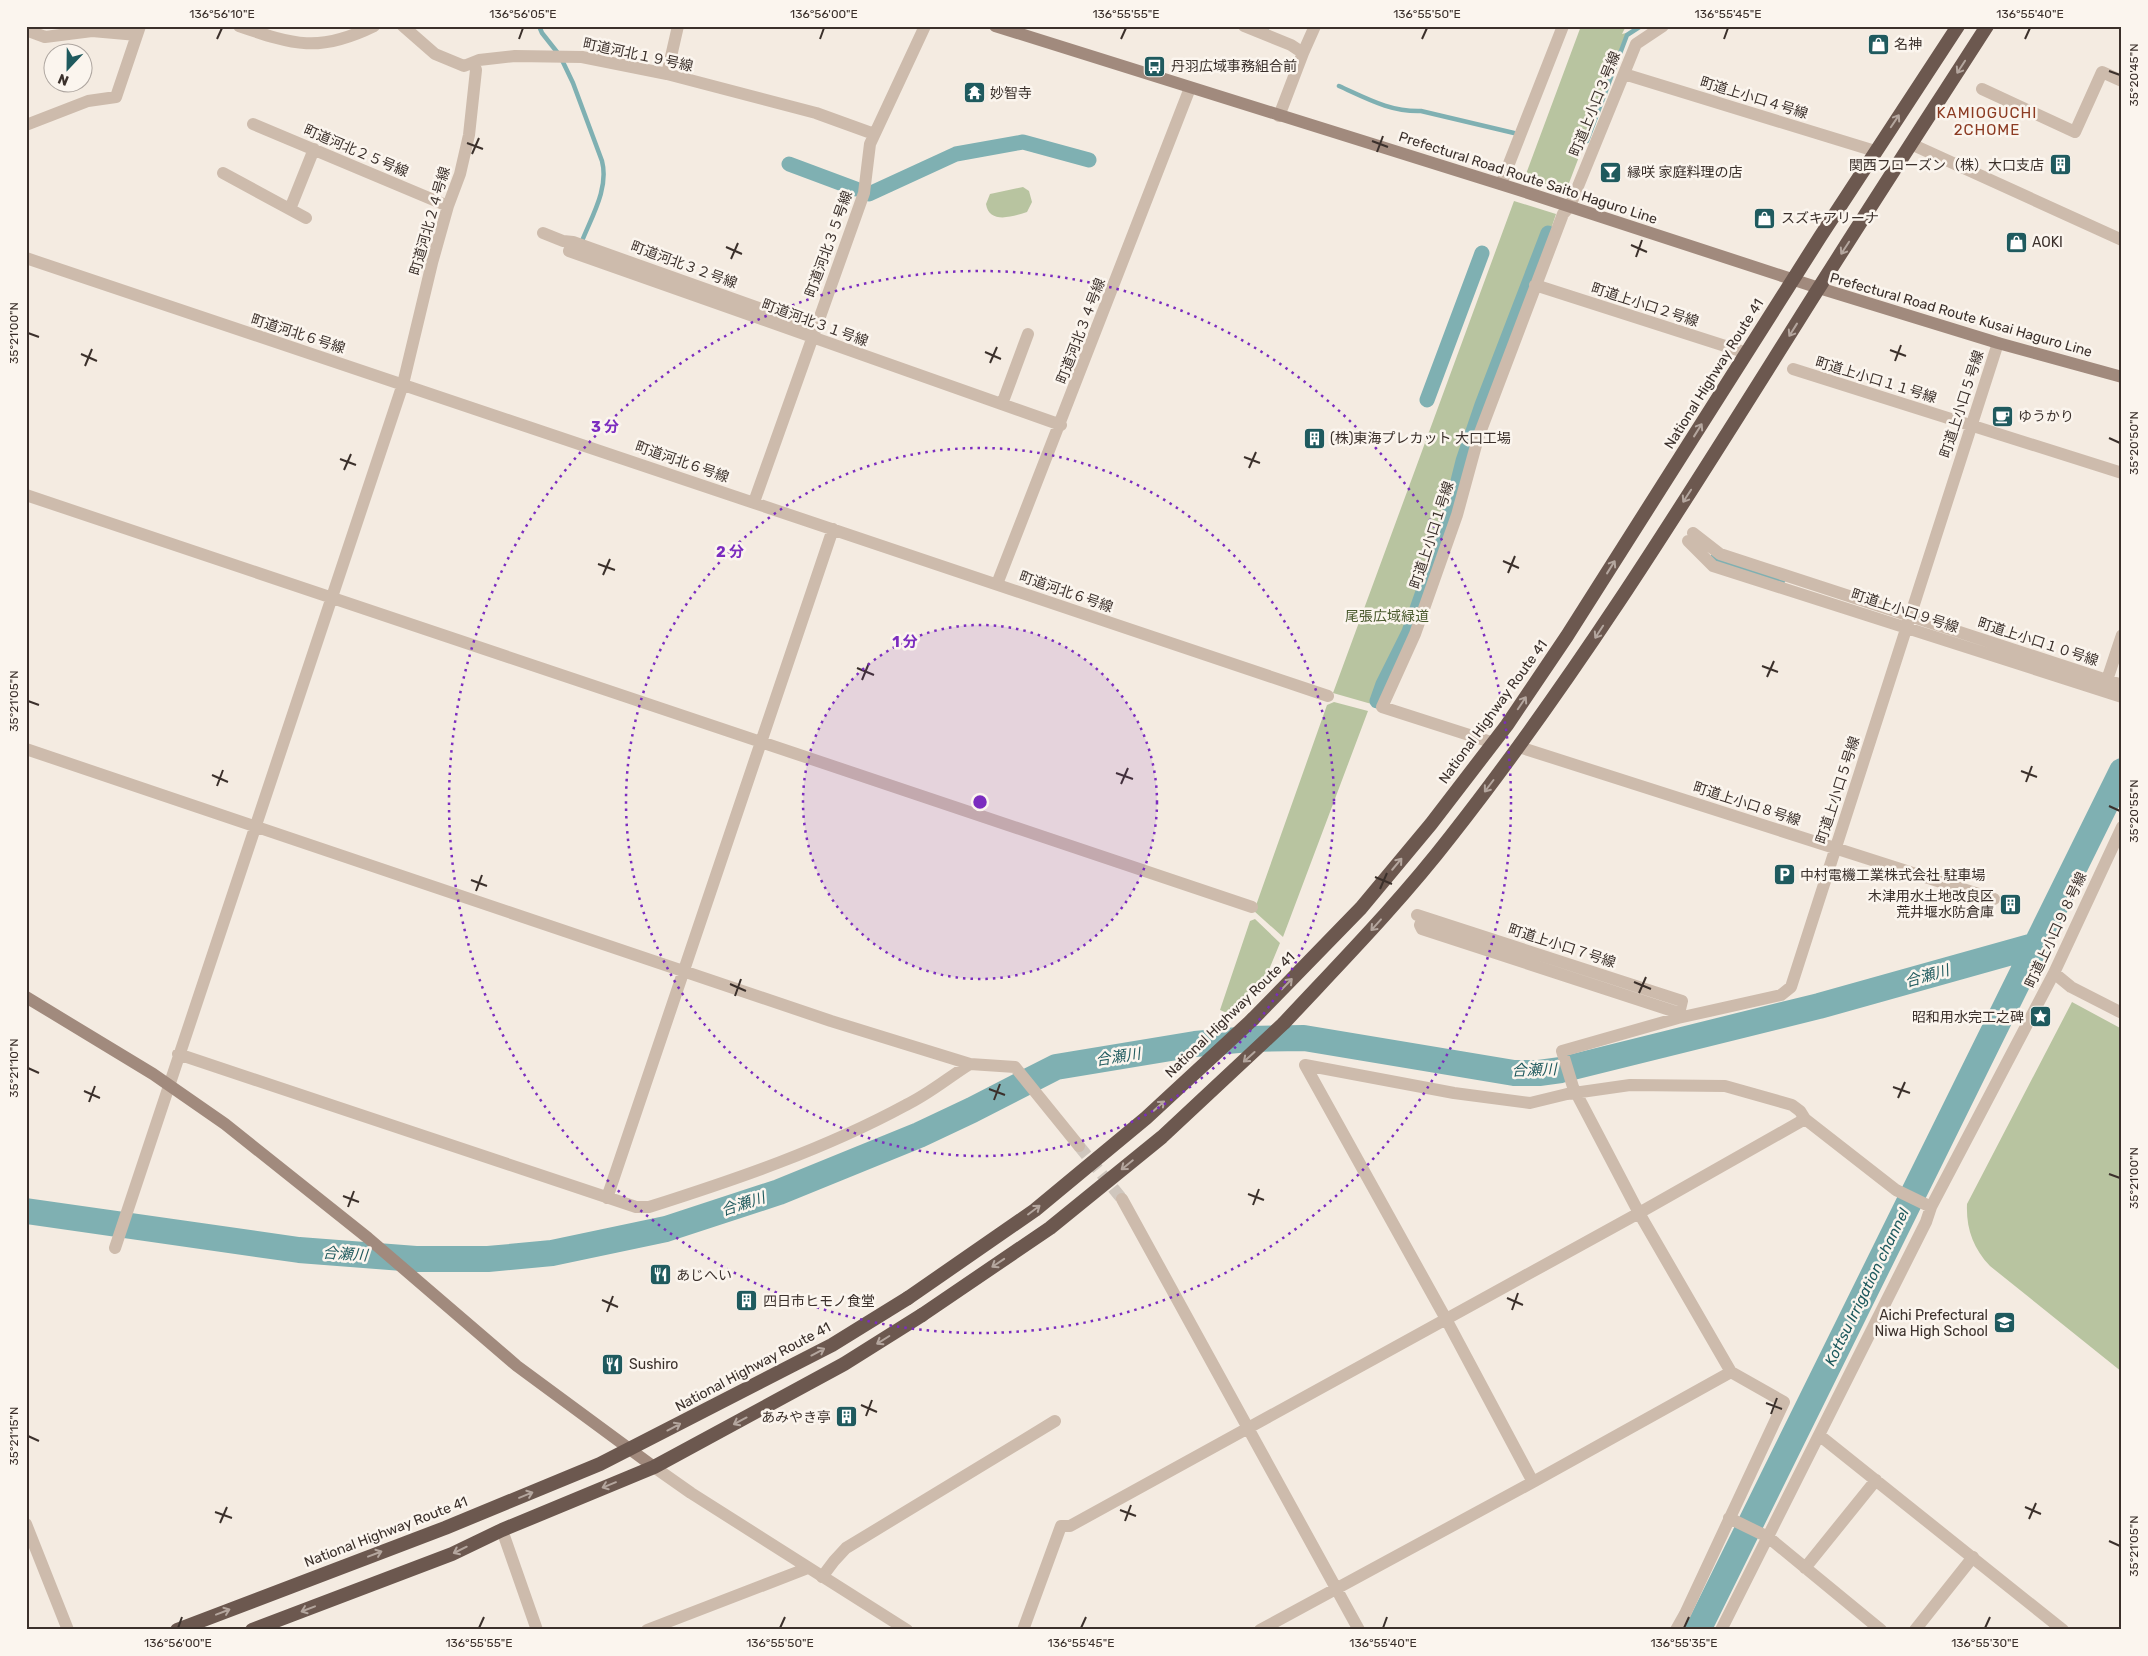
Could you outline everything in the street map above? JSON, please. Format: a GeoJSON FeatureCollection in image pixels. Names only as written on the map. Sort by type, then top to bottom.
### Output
{"type":"FeatureCollection","features":[{"type":"Feature","properties":{"kind":"highway","name":"National Highway Route 41"},"geometry":{"type":"LineString","coordinates":[[177,1630],[445,1528],[630,1450],[832,1344],[908,1298],[1035,1210],[1146,1118],[1243,1030],[1361,908],[1431,824],[1494,742],[1567,636],[1792,280],[1958,26]]}},
{"type":"Feature","properties":{"kind":"highway"},"geometry":{"type":"LineString","coordinates":[[252,1630],[452,1554],[502,1530],[654,1467],[844,1364],[922,1316],[1050,1228],[1162,1137],[1263,1045],[1378,923],[1450,838],[1519,747],[1587,650],[1728,433],[1987,26]]}},
{"type":"Feature","properties":{"kind":"main road","name":"Prefectural Road Route Saito Haguro Line"},"geometry":{"type":"LineString","coordinates":[[995,26],[1501,184],[1792,280]]}},
{"type":"Feature","properties":{"kind":"main road","name":"Prefectural Road Route Kusai Haguro Line"},"geometry":{"type":"LineString","coordinates":[[1792,280],[1998,343],[2122,377]]}},
{"type":"Feature","properties":{"kind":"main road"},"geometry":{"type":"LineString","coordinates":[[26,997],[168,1085],[225,1124],[368,1238],[516,1366],[654,1467]]}},
{"type":"Feature","properties":{"kind":"street"},"geometry":{"type":"LineString","coordinates":[[239,26],[286,42],[309,45],[337,41],[374,26]]}},
{"type":"Feature","properties":{"kind":"street","name":"町道河北１９号線"},"geometry":{"type":"LineString","coordinates":[[403,26],[435,54],[464,66],[474,64],[479,60],[515,56],[582,57],[667,74],[816,113],[874,134]]}},
{"type":"Feature","properties":{"kind":"street"},"geometry":{"type":"LineString","coordinates":[[667,74],[678,26]]}},
{"type":"Feature","properties":{"kind":"street","name":"町道河北３５号線"},"geometry":{"type":"LineString","coordinates":[[754,502],[864,193],[870,144],[925,26]]}},
{"type":"Feature","properties":{"kind":"street"},"geometry":{"type":"LineString","coordinates":[[1244,26],[1291,45],[1303,53]]}},
{"type":"Feature","properties":{"kind":"street"},"geometry":{"type":"LineString","coordinates":[[1279,116],[1303,53],[1316,26]]}},
{"type":"Feature","properties":{"kind":"street"},"geometry":{"type":"LineString","coordinates":[[1501,184],[1563,26]]}},
{"type":"Feature","properties":{"kind":"street","name":"町道上小口３号線"},"geometry":{"type":"LineString","coordinates":[[1570,206],[1636,44],[1663,26]]}},
{"type":"Feature","properties":{"kind":"street"},"geometry":{"type":"LineString","coordinates":[[26,30],[46,37],[92,31],[138,30],[116,97],[88,101],[26,125]]}},
{"type":"Feature","properties":{"kind":"street","name":"町道河北２４号線"},"geometry":{"type":"LineString","coordinates":[[115,1248],[178,1054],[403,384],[448,206],[460,174],[469,135],[476,70],[474,64]]}},
{"type":"Feature","properties":{"kind":"street"},"geometry":{"type":"LineString","coordinates":[[1982,89],[2075,132],[2102,72],[2122,81]]}},
{"type":"Feature","properties":{"kind":"street","name":"町道上小口４号線"},"geometry":{"type":"LineString","coordinates":[[1624,74],[1875,151]]}},
{"type":"Feature","properties":{"kind":"street","name":"町道河北３４号線"},"geometry":{"type":"LineString","coordinates":[[997,584],[1061,425],[1190,88]]}},
{"type":"Feature","properties":{"kind":"street","name":"町道河北２５号線"},"geometry":{"type":"LineString","coordinates":[[253,124],[448,206]]}},
{"type":"Feature","properties":{"kind":"street"},"geometry":{"type":"LineString","coordinates":[[1911,144],[2122,240]]}},
{"type":"Feature","properties":{"kind":"street"},"geometry":{"type":"LineString","coordinates":[[290,209],[314,149]]}},
{"type":"Feature","properties":{"kind":"street"},"geometry":{"type":"LineString","coordinates":[[223,173],[306,218]]}},
{"type":"Feature","properties":{"kind":"street","name":"町道上小口１号線"},"geometry":{"type":"LineString","coordinates":[[1494,742],[1382,707],[1421,618],[1457,515],[1478,438],[1563,214],[1570,206]]}},
{"type":"Feature","properties":{"kind":"street","name":"町道河北３２号線"},"geometry":{"type":"LineString","coordinates":[[543,233],[563,241],[573,242],[813,332]]}},
{"type":"Feature","properties":{"kind":"street","name":"町道河北６号線"},"geometry":{"type":"LineString","coordinates":[[26,258],[1328,696]]}},
{"type":"Feature","properties":{"kind":"street","name":"町道上小口２号線"},"geometry":{"type":"LineString","coordinates":[[1535,285],[1747,353]]}},
{"type":"Feature","properties":{"kind":"street","name":"町道河北３１号線"},"geometry":{"type":"LineString","coordinates":[[813,332],[1061,425]]}},
{"type":"Feature","properties":{"kind":"street"},"geometry":{"type":"LineString","coordinates":[[1002,404],[1028,334]]}},
{"type":"Feature","properties":{"kind":"street","name":"町道上小口５号線"},"geometry":{"type":"LineString","coordinates":[[1731,1372],[1639,1213],[1574,1088],[1562,1051],[1679,1016],[1781,995],[1789,989],[1795,977],[1998,343]]}},
{"type":"Feature","properties":{"kind":"street","name":"町道上小口１１号線"},"geometry":{"type":"LineString","coordinates":[[1793,369],[2122,473]]}},
{"type":"Feature","properties":{"kind":"street"},"geometry":{"type":"LineString","coordinates":[[26,495],[1252,907]]}},
{"type":"Feature","properties":{"kind":"street"},"geometry":{"type":"LineString","coordinates":[[607,1198],[833,529]]}},
{"type":"Feature","properties":{"kind":"street","name":"町道上小口１０号線"},"geometry":{"type":"LineString","coordinates":[[1691,537],[1720,554],[1908,622],[2122,685]]}},
{"type":"Feature","properties":{"kind":"street","name":"町道上小口９号線"},"geometry":{"type":"LineString","coordinates":[[1908,622],[2122,697]]}},
{"type":"Feature","properties":{"kind":"street"},"geometry":{"type":"LineString","coordinates":[[2107,680],[2122,635]]}},
{"type":"Feature","properties":{"kind":"street","name":"町道上小口８号線"},"geometry":{"type":"LineString","coordinates":[[1519,747],[1994,899]]}},
{"type":"Feature","properties":{"kind":"street"},"geometry":{"type":"LineString","coordinates":[[26,749],[831,1021],[970,1064],[1015,1067],[1080,1146]]}},
{"type":"Feature","properties":{"kind":"street","name":"町道上小口９８号線"},"geometry":{"type":"LineString","coordinates":[[1721,1630],[1926,1222],[1929,1205],[2054,974],[2122,827]]}},
{"type":"Feature","properties":{"kind":"street"},"geometry":{"type":"LineString","coordinates":[[1420,916],[1422,929],[1679,1016]]}},
{"type":"Feature","properties":{"kind":"street"},"geometry":{"type":"LineString","coordinates":[[2054,974],[2071,987],[2122,1013]]}},
{"type":"Feature","properties":{"kind":"street"},"geometry":{"type":"LineString","coordinates":[[178,1054],[636,1207],[649,1207],[734,1180],[817,1147],[908,1105],[970,1064]]}},
{"type":"Feature","properties":{"kind":"street"},"geometry":{"type":"LineString","coordinates":[[1533,1482],[1446,1319],[1305,1065],[1454,1093],[1530,1103],[1574,1088],[1630,1085],[1725,1086],[1792,1105],[1800,1111],[1805,1119],[1900,1192],[1929,1205]]}},
{"type":"Feature","properties":{"kind":"street"},"geometry":{"type":"LineString","coordinates":[[1023,1630],[1061,1526],[1070,1526],[1639,1213],[1805,1119]]}},
{"type":"Feature","properties":{"kind":"street"},"geometry":{"type":"LineString","coordinates":[[1122,1199],[1359,1630]]}},
{"type":"Feature","properties":{"kind":"street"},"geometry":{"type":"LineString","coordinates":[[1260,1630],[1731,1372],[1784,1402],[1676,1630]]}},
{"type":"Feature","properties":{"kind":"street"},"geometry":{"type":"LineString","coordinates":[[822,1577],[834,1560],[846,1548],[1054,1421]]}},
{"type":"Feature","properties":{"kind":"street"},"geometry":{"type":"LineString","coordinates":[[1820,1435],[2063,1630]]}},
{"type":"Feature","properties":{"kind":"street"},"geometry":{"type":"LineString","coordinates":[[654,1467],[690,1493],[907,1630]]}},
{"type":"Feature","properties":{"kind":"street"},"geometry":{"type":"LineString","coordinates":[[1805,1568],[1876,1480]]}},
{"type":"Feature","properties":{"kind":"street"},"geometry":{"type":"LineString","coordinates":[[1729,1518],[1768,1537],[1881,1630]]}},
{"type":"Feature","properties":{"kind":"street"},"geometry":{"type":"LineString","coordinates":[[26,1524],[68,1630]]}},
{"type":"Feature","properties":{"kind":"street"},"geometry":{"type":"LineString","coordinates":[[502,1530],[537,1630]]}},
{"type":"Feature","properties":{"kind":"street"},"geometry":{"type":"LineString","coordinates":[[1915,1630],[1973,1557]]}},
{"type":"Feature","properties":{"kind":"street"},"geometry":{"type":"LineString","coordinates":[[647,1630],[808,1568]]}},
{"type":"Feature","properties":{"kind":"green space"},"geometry":{"type":"Polygon","coordinates":[[[1581,26],[1626,26],[1622,34],[1626,33],[1566,191],[1526,178],[1526,174],[1581,26]]]}},
{"type":"Feature","properties":{"kind":"green space"},"geometry":{"type":"Polygon","coordinates":[[[1023,187],[1029,191],[1032,202],[1027,212],[1015,216],[996,217],[988,210],[986,204],[990,194],[1023,187]]]}},
{"type":"Feature","properties":{"kind":"green space","name":"尾張広域緑道"},"geometry":{"type":"Polygon","coordinates":[[[1514,201],[1556,214],[1551,229],[1548,230],[1481,404],[1462,460],[1448,516],[1409,629],[1382,684],[1375,705],[1333,693],[1514,201]]]}},
{"type":"Feature","properties":{"kind":"green space"},"geometry":{"type":"Polygon","coordinates":[[[1334,702],[1368,711],[1283,937],[1254,911],[1327,705],[1334,702]]]}},
{"type":"Feature","properties":{"kind":"green space"},"geometry":{"type":"Polygon","coordinates":[[[1255,919],[1280,943],[1268,972],[1227,1013],[1220,1010],[1250,921],[1255,919]]]}},
{"type":"Feature","properties":{"kind":"green space"},"geometry":{"type":"Polygon","coordinates":[[[2072,1002],[2122,1029],[2122,1372],[1990,1266],[1975,1245],[1969,1229],[1967,1204],[2072,1002]]]}},
{"type":"Feature","properties":{"kind":"waterway"},"geometry":{"type":"LineString","coordinates":[[539,26],[542,33],[557,52]]}},
{"type":"Feature","properties":{"kind":"waterway"},"geometry":{"type":"LineString","coordinates":[[1587,141],[1627,35],[1641,26]]}},
{"type":"Feature","properties":{"kind":"waterway"},"geometry":{"type":"LineString","coordinates":[[562,60],[573,83],[604,171],[598,202],[582,241]]}},
{"type":"Feature","properties":{"kind":"waterway"},"geometry":{"type":"LineString","coordinates":[[1339,86],[1389,107],[1421,111],[1514,133]]}},
{"type":"Feature","properties":{"kind":"waterway"},"geometry":{"type":"LineString","coordinates":[[869,194],[956,154],[1023,142],[1089,160]]}},
{"type":"Feature","properties":{"kind":"waterway"},"geometry":{"type":"LineString","coordinates":[[789,164],[856,189]]}},
{"type":"Feature","properties":{"kind":"waterway"},"geometry":{"type":"LineString","coordinates":[[1377,701],[1383,684],[1409,632],[1449,517],[1463,461],[1482,405],[1548,233]]}},
{"type":"Feature","properties":{"kind":"waterway"},"geometry":{"type":"LineString","coordinates":[[1427,400],[1482,253]]}},
{"type":"Feature","properties":{"kind":"waterway"},"geometry":{"type":"LineString","coordinates":[[1713,556],[1717,560],[1783,581]]}},
{"type":"Feature","properties":{"kind":"waterway","name":"Kottsu Irrigation channel"},"geometry":{"type":"LineString","coordinates":[[1698,1630],[2122,771]]}},
{"type":"Feature","properties":{"kind":"waterway","name":"合瀬川"},"geometry":{"type":"LineString","coordinates":[[26,1211],[299,1250],[416,1259],[488,1259],[552,1253],[666,1229],[779,1192],[919,1135],[1056,1067],[1195,1044],[1249,1039],[1304,1038],[1514,1073],[1539,1073],[1561,1070],[1819,1006],[2037,945]]}},
{"type":"Feature","properties":{"kind":"tunnel"},"geometry":{"type":"LineString","coordinates":[[1079,1146],[1122,1199]]}},
{"type":"Feature","properties":{"kind":"place","name":"名神"},"geometry":{"type":"Point","coordinates":[1878,44]}},
{"type":"Feature","properties":{"kind":"place","name":"丹羽広域事務組合前"},"geometry":{"type":"Point","coordinates":[1155,66]}},
{"type":"Feature","properties":{"kind":"place","name":"妙智寺"},"geometry":{"type":"Point","coordinates":[974,93]}},
{"type":"Feature","properties":{"kind":"place","name":"関西フローズン（株）大口支店"},"geometry":{"type":"Point","coordinates":[2060,165]}},
{"type":"Feature","properties":{"kind":"place","name":"縁咲 家庭料理の店"},"geometry":{"type":"Point","coordinates":[1611,172]}},
{"type":"Feature","properties":{"kind":"place","name":"スズキアリーナ"},"geometry":{"type":"Point","coordinates":[1765,218]}},
{"type":"Feature","properties":{"kind":"place","name":"AOKI"},"geometry":{"type":"Point","coordinates":[2016,242]}},
{"type":"Feature","properties":{"kind":"place","name":"ゆうかり"},"geometry":{"type":"Point","coordinates":[2002,416]}},
{"type":"Feature","properties":{"kind":"place","name":"(株)東海プレカット 大口工場"},"geometry":{"type":"Point","coordinates":[1314,438]}},
{"type":"Feature","properties":{"kind":"place","name":"中村電機工業株式会社 駐車場"},"geometry":{"type":"Point","coordinates":[1784,875]}},
{"type":"Feature","properties":{"kind":"place","name":"木津用水土地改良区 荒井堰水防倉庫"},"geometry":{"type":"Point","coordinates":[2010,904]}},
{"type":"Feature","properties":{"kind":"place","name":"昭和用水完工之碑"},"geometry":{"type":"Point","coordinates":[2040,1017]}},
{"type":"Feature","properties":{"kind":"place","name":"あじへい"},"geometry":{"type":"Point","coordinates":[660,1275]}},
{"type":"Feature","properties":{"kind":"place","name":"四日市ヒモノ食堂"},"geometry":{"type":"Point","coordinates":[747,1301]}},
{"type":"Feature","properties":{"kind":"place","name":"Aichi Prefectural Niwa High School"},"geometry":{"type":"Point","coordinates":[2004,1323]}},
{"type":"Feature","properties":{"kind":"place","name":"Sushiro"},"geometry":{"type":"Point","coordinates":[613,1364]}},
{"type":"Feature","properties":{"kind":"place","name":"あみやき亭"},"geometry":{"type":"Point","coordinates":[847,1417]}},
{"type":"Feature","properties":{"kind":"district","name":"KAMIOGUCHI 2CHOME"},"geometry":{"type":"Point","coordinates":[1987,122]}}]}
